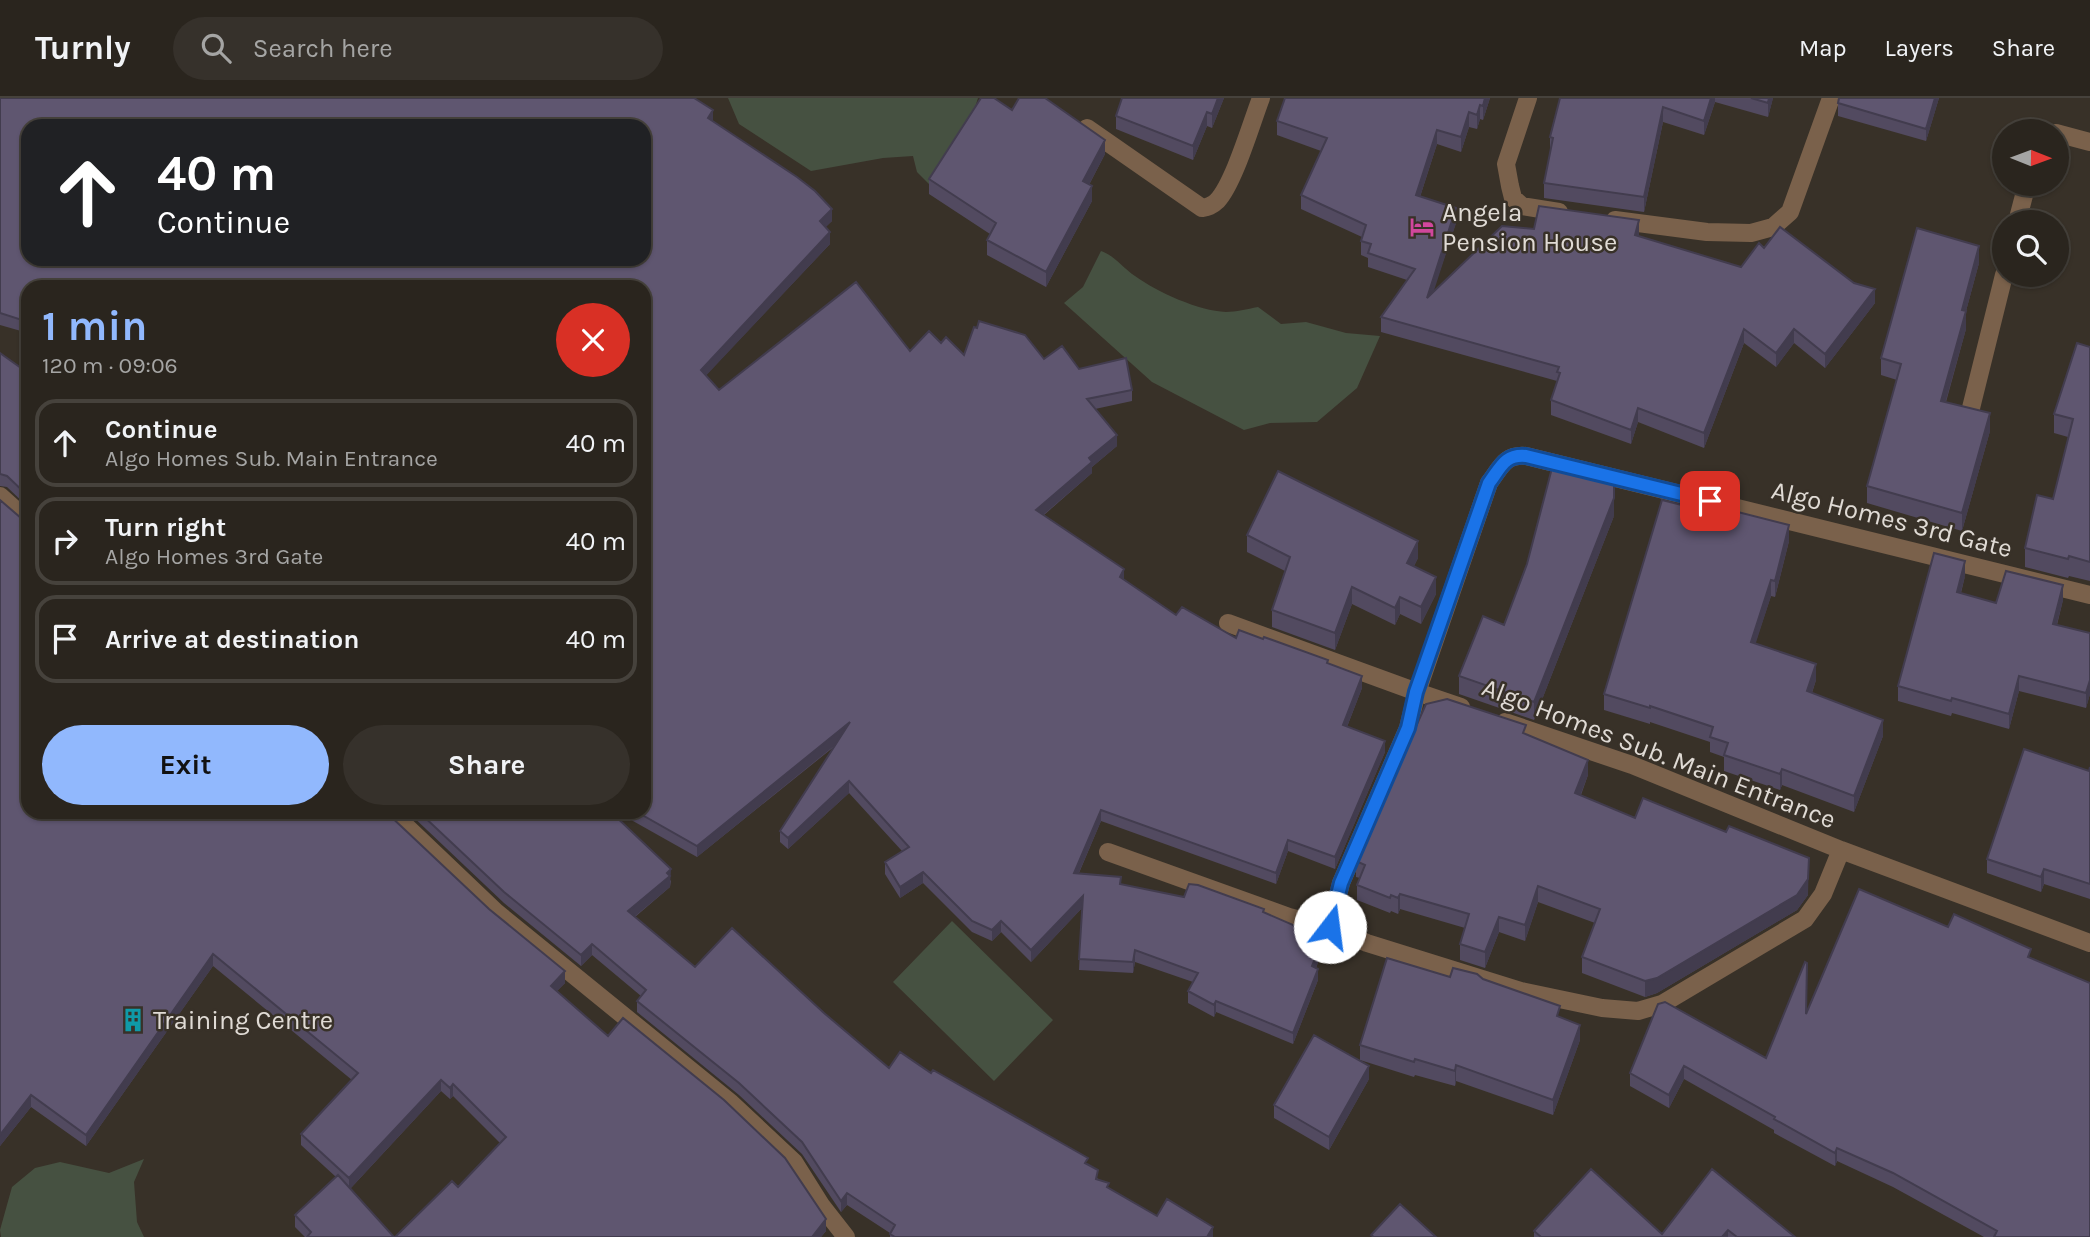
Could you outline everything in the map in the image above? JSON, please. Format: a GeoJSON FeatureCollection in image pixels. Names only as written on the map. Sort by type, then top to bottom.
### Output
{"type":"FeatureCollection","features":[{"type":"Feature","properties":{"kind":"street"},"geometry":{"type":"LineString","coordinates":[[1070,117],[1202,208],[1207,208],[1218,200],[1233,170],[1261,98]]}},
{"type":"Feature","properties":{"kind":"street"},"geometry":{"type":"LineString","coordinates":[[1528,98],[1506,164],[1513,198],[1522,206],[1573,214]]}},
{"type":"Feature","properties":{"kind":"street"},"geometry":{"type":"LineString","coordinates":[[1599,217],[1707,232],[1751,233],[1773,227],[1790,212],[1831,98]]}},
{"type":"Feature","properties":{"kind":"street"},"geometry":{"type":"LineString","coordinates":[[2069,136],[2090,142]]}},
{"type":"Feature","properties":{"kind":"street"},"geometry":{"type":"LineString","coordinates":[[1970,412],[2001,287]]}},
{"type":"Feature","properties":{"kind":"street","name":"Algo Homes 3rd Gate"},"geometry":{"type":"LineString","coordinates":[[1416,692],[1489,483],[1506,460],[1515,455],[2090,596]]}},
{"type":"Feature","properties":{"kind":"street"},"geometry":{"type":"LineString","coordinates":[[0,496],[21,515]]}},
{"type":"Feature","properties":{"kind":"street","name":"Algo Homes Sub. Main Entrance"},"geometry":{"type":"LineString","coordinates":[[1228,623],[1416,692],[1632,765],[1841,850],[2090,943]]}},
{"type":"Feature","properties":{"kind":"street"},"geometry":{"type":"LineString","coordinates":[[1330,927],[1341,883],[1408,728],[1416,692]]}},
{"type":"Feature","properties":{"kind":"street"},"geometry":{"type":"LineString","coordinates":[[398,819],[496,912],[740,1111],[794,1163],[846,1237]]}},
{"type":"Feature","properties":{"kind":"street"},"geometry":{"type":"LineString","coordinates":[[1108,852],[1289,917],[1330,927],[1367,943],[1521,991],[1602,1008],[1638,1011],[1661,1004],[1805,919],[1823,894],[1841,850]]}},
{"type":"Feature","properties":{"kind":"green space"},"geometry":{"type":"Polygon","coordinates":[[[728,98],[978,98],[959,160],[929,184],[917,172],[913,156],[883,158],[811,171],[739,124],[728,98]]]}},
{"type":"Feature","properties":{"kind":"green space"},"geometry":{"type":"Polygon","coordinates":[[[1101,251],[1144,282],[1179,300],[1203,308],[1226,312],[1258,307],[1281,324],[1306,322],[1346,333],[1380,336],[1357,388],[1317,422],[1270,423],[1244,430],[1152,382],[1064,303],[1083,287],[1101,251]]]}},
{"type":"Feature","properties":{"kind":"green space"},"geometry":{"type":"Polygon","coordinates":[[[952,921],[1053,1020],[994,1081],[893,982],[952,921]]]}},
{"type":"Feature","properties":{"kind":"green space"},"geometry":{"type":"Polygon","coordinates":[[[144,1159],[134,1182],[137,1222],[144,1237],[1,1237],[0,1230],[12,1187],[35,1168],[60,1162],[109,1173],[144,1159]]]}},
{"type":"Feature","properties":{"kind":"building"},"geometry":{"type":"Polygon","coordinates":[[[0,98],[694,98],[713,110],[708,118],[797,177],[832,209],[820,221],[830,232],[701,370],[719,390],[856,282],[910,351],[929,331],[941,343],[946,337],[964,355],[974,327],[977,328],[979,321],[1025,335],[1044,359],[1062,346],[1079,369],[1126,358],[1132,390],[1087,399],[1117,435],[1089,458],[1092,462],[1036,510],[1124,569],[1120,577],[1176,615],[1182,607],[1236,638],[1239,630],[1263,639],[1264,637],[1328,660],[1327,663],[1362,676],[1343,725],[1385,741],[1335,857],[1288,840],[1276,873],[1101,810],[1074,873],[1121,877],[1120,884],[1184,897],[1189,884],[1198,885],[1264,909],[1263,912],[1323,938],[1312,966],[1318,969],[1293,1033],[1216,1001],[1214,1005],[1188,991],[1198,973],[1135,950],[1133,962],[1079,959],[1083,896],[1031,950],[1001,921],[992,930],[972,921],[923,872],[900,887],[885,862],[909,847],[849,781],[788,838],[780,831],[850,722],[697,846],[649,819],[651,280],[21,280],[21,320],[0,313],[0,98]]]}},
{"type":"Feature","properties":{"kind":"building"},"geometry":{"type":"Polygon","coordinates":[[[981,98],[994,98],[1012,110],[1019,98],[1045,98],[1105,140],[1083,181],[1092,186],[1046,272],[987,240],[996,223],[929,179],[981,98]]]}},
{"type":"Feature","properties":{"kind":"building"},"geometry":{"type":"Polygon","coordinates":[[[1122,98],[1218,98],[1212,114],[1207,112],[1193,146],[1116,116],[1122,98]]]}},
{"type":"Feature","properties":{"kind":"building"},"geometry":{"type":"Polygon","coordinates":[[[1285,98],[1485,98],[1477,115],[1469,112],[1461,137],[1437,130],[1416,195],[1456,208],[1427,298],[1502,226],[1534,229],[1539,206],[1639,220],[1635,235],[1741,267],[1759,243],[1764,248],[1780,227],[1854,283],[1875,289],[1825,354],[1794,329],[1776,353],[1744,329],[1704,433],[1638,408],[1631,430],[1551,400],[1560,373],[1557,372],[1559,367],[1381,317],[1415,269],[1368,253],[1371,244],[1361,241],[1366,225],[1301,195],[1327,138],[1277,121],[1285,98]]]}},
{"type":"Feature","properties":{"kind":"building"},"geometry":{"type":"Polygon","coordinates":[[[1560,98],[1711,98],[1704,121],[1663,107],[1644,197],[1544,183],[1553,138],[1550,137],[1560,98]]]}},
{"type":"Feature","properties":{"kind":"building"},"geometry":{"type":"Polygon","coordinates":[[[1751,98],[1769,98],[1768,103],[1751,98]]]}},
{"type":"Feature","properties":{"kind":"building"},"geometry":{"type":"Polygon","coordinates":[[[1839,98],[1935,98],[1926,129],[1838,103],[1839,98]]]}},
{"type":"Feature","properties":{"kind":"building"},"geometry":{"type":"Polygon","coordinates":[[[1917,228],[1979,246],[1962,310],[1966,311],[1941,401],[1990,413],[1962,513],[1867,486],[1901,364],[1881,358],[1917,228]]]}},
{"type":"Feature","properties":{"kind":"building"},"geometry":{"type":"Polygon","coordinates":[[[2077,343],[2090,347],[2090,562],[2025,548],[2037,495],[2053,499],[2073,419],[2054,414],[2077,343]]]}},
{"type":"Feature","properties":{"kind":"building"},"geometry":{"type":"Polygon","coordinates":[[[0,353],[21,368],[21,489],[7,476],[0,474],[0,353]]]}},
{"type":"Feature","properties":{"kind":"building"},"geometry":{"type":"Polygon","coordinates":[[[1552,468],[1614,485],[1614,498],[1534,702],[1459,676],[1483,616],[1504,625],[1527,564],[1552,468]]]}},
{"type":"Feature","properties":{"kind":"building"},"geometry":{"type":"Polygon","coordinates":[[[1278,471],[1418,541],[1407,563],[1436,577],[1421,607],[1400,597],[1395,608],[1352,587],[1335,633],[1272,610],[1290,557],[1247,535],[1278,471]]]}},
{"type":"Feature","properties":{"kind":"building"},"geometry":{"type":"Polygon","coordinates":[[[0,500],[21,518],[21,819],[393,819],[489,909],[565,971],[551,986],[608,1036],[623,1018],[724,1100],[785,1158],[826,1219],[812,1237],[395,1237],[452,1181],[458,1187],[506,1137],[453,1084],[450,1088],[441,1080],[349,1178],[301,1134],[358,1073],[213,954],[86,1135],[31,1095],[0,1135],[0,500]]]}},
{"type":"Feature","properties":{"kind":"building"},"geometry":{"type":"Polygon","coordinates":[[[1662,500],[1729,517],[1730,510],[1789,525],[1775,581],[1771,580],[1751,642],[1816,664],[1807,691],[1883,720],[1854,796],[1782,769],[1780,774],[1724,755],[1728,743],[1710,737],[1713,727],[1604,694],[1662,500]]]}},
{"type":"Feature","properties":{"kind":"building"},"geometry":{"type":"Polygon","coordinates":[[[1934,553],[1965,561],[1957,592],[1996,603],[2006,571],[2063,585],[2053,624],[2090,633],[2090,680],[2086,693],[2019,676],[2009,714],[1898,686],[1934,553]]]}},
{"type":"Feature","properties":{"kind":"building"},"geometry":{"type":"Polygon","coordinates":[[[1447,699],[1526,725],[1523,733],[1588,760],[1575,793],[1635,818],[1643,798],[1726,832],[1729,826],[1809,858],[1808,879],[1797,895],[1657,978],[1645,981],[1582,957],[1600,909],[1538,886],[1525,925],[1499,917],[1485,952],[1460,944],[1469,914],[1400,894],[1398,898],[1391,895],[1390,898],[1357,885],[1365,865],[1356,861],[1426,704],[1447,699]]]}},
{"type":"Feature","properties":{"kind":"building"},"geometry":{"type":"Polygon","coordinates":[[[2024,749],[2089,771],[2090,767],[2090,884],[2044,869],[2041,877],[1987,859],[2024,749]]]}},
{"type":"Feature","properties":{"kind":"building"},"geometry":{"type":"Polygon","coordinates":[[[426,819],[618,819],[671,869],[667,873],[670,876],[628,911],[695,967],[732,928],[824,1013],[889,1068],[900,1052],[931,1073],[933,1070],[1088,1158],[1085,1163],[1098,1170],[1096,1179],[1109,1183],[1107,1187],[1157,1216],[1167,1199],[1213,1227],[1207,1237],[895,1237],[890,1234],[895,1225],[847,1193],[841,1201],[802,1142],[739,1083],[637,1001],[646,990],[592,944],[581,955],[504,892],[426,819]]]}},
{"type":"Feature","properties":{"kind":"building"},"geometry":{"type":"Polygon","coordinates":[[[1859,889],[1948,927],[1954,914],[2031,949],[2028,957],[2090,983],[2090,1237],[1994,1237],[1997,1231],[1893,1173],[1837,1148],[1835,1153],[1684,1066],[1669,1095],[1630,1073],[1658,1004],[1665,1002],[1766,1058],[1805,962],[1806,1014],[1859,889]]]}},
{"type":"Feature","properties":{"kind":"building"},"geometry":{"type":"Polygon","coordinates":[[[1387,958],[1450,977],[1453,968],[1477,974],[1483,979],[1560,1006],[1557,1016],[1580,1025],[1553,1100],[1456,1065],[1455,1071],[1415,1059],[1414,1062],[1360,1045],[1387,958]]]}},
{"type":"Feature","properties":{"kind":"building"},"geometry":{"type":"Polygon","coordinates":[[[1314,1035],[1369,1066],[1329,1137],[1274,1105],[1314,1035]]]}},
{"type":"Feature","properties":{"kind":"building"},"geometry":{"type":"Polygon","coordinates":[[[1591,1169],[1662,1234],[1712,1169],[1795,1237],[1737,1237],[1728,1230],[1722,1237],[1541,1237],[1534,1231],[1591,1169]]]}},
{"type":"Feature","properties":{"kind":"building"},"geometry":{"type":"Polygon","coordinates":[[[338,1175],[394,1237],[307,1237],[311,1232],[295,1215],[338,1175]]]}},
{"type":"Feature","properties":{"kind":"building"},"geometry":{"type":"Polygon","coordinates":[[[1400,1204],[1436,1237],[1371,1235],[1400,1204]]]}},
{"type":"Feature","properties":{"kind":"place","name":"Angela Pension House"},"geometry":{"type":"Point","coordinates":[1422,227]}},
{"type":"Feature","properties":{"kind":"place","name":"Training Centre"},"geometry":{"type":"Point","coordinates":[133,1020]}},
{"type":"Feature","properties":{"kind":"route"},"geometry":{"type":"LineString","coordinates":[[1330,927],[1341,883],[1408,728],[1416,692],[1489,483],[1506,460],[1515,455],[1526,456],[1710,501]]}}]}
